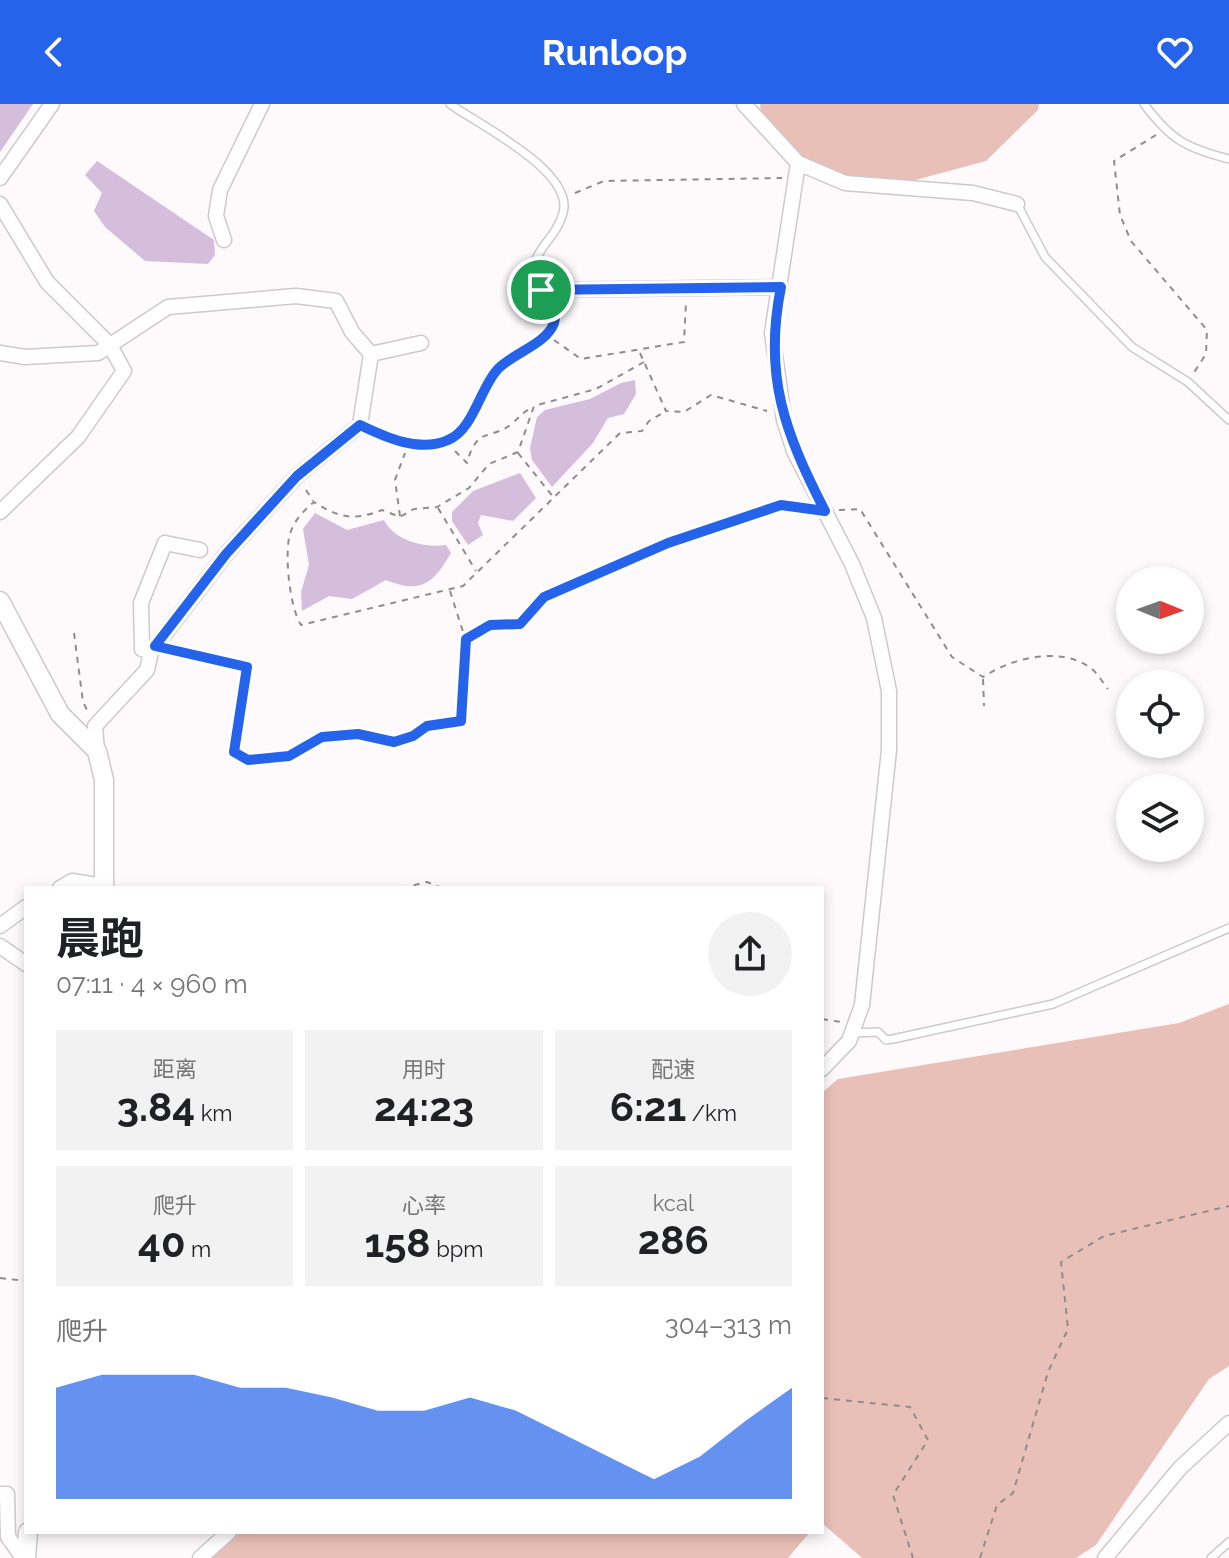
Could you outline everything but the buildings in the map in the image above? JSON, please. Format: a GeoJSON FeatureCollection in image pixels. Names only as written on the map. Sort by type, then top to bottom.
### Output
{"type":"FeatureCollection","features":[{"type":"Feature","properties":{"kind":"street"},"geometry":{"type":"LineString","coordinates":[[0,178],[52,104]]}},
{"type":"Feature","properties":{"kind":"street"},"geometry":{"type":"LineString","coordinates":[[224,240],[216,216],[220,190],[262,104]]}},
{"type":"Feature","properties":{"kind":"street"},"geometry":{"type":"LineString","coordinates":[[744,104],[797,169],[845,183],[973,193],[1017,204]]}},
{"type":"Feature","properties":{"kind":"street"},"geometry":{"type":"LineString","coordinates":[[797,169],[772,333],[782,409],[794,451],[852,564],[874,618],[889,691],[889,750],[862,1005],[849,1041],[824,1067]]}},
{"type":"Feature","properties":{"kind":"street"},"geometry":{"type":"LineString","coordinates":[[0,204],[47,282],[110,345],[124,371],[78,437],[0,512]]}},
{"type":"Feature","properties":{"kind":"street"},"geometry":{"type":"LineString","coordinates":[[0,226],[19,235]]}},
{"type":"Feature","properties":{"kind":"street"},"geometry":{"type":"LineString","coordinates":[[541,290],[781,287]]}},
{"type":"Feature","properties":{"kind":"street"},"geometry":{"type":"LineString","coordinates":[[0,353],[25,357],[98,353],[168,307],[296,296],[336,301],[352,332],[371,354],[360,425],[286,487],[226,554],[153,649],[147,670],[95,726],[104,780],[104,886]]}},
{"type":"Feature","properties":{"kind":"street"},"geometry":{"type":"LineString","coordinates":[[371,354],[421,343]]}},
{"type":"Feature","properties":{"kind":"street"},"geometry":{"type":"LineString","coordinates":[[153,649],[142,649],[141,603],[165,543],[200,550]]}},
{"type":"Feature","properties":{"kind":"street"},"geometry":{"type":"LineString","coordinates":[[0,601],[60,714],[97,751]]}},
{"type":"Feature","properties":{"kind":"street"},"geometry":{"type":"LineString","coordinates":[[63,886],[72,881],[99,886]]}},
{"type":"Feature","properties":{"kind":"street"},"geometry":{"type":"LineString","coordinates":[[3,919],[24,908]]}},
{"type":"Feature","properties":{"kind":"street"},"geometry":{"type":"LineString","coordinates":[[0,946],[24,963]]}},
{"type":"Feature","properties":{"kind":"street"},"geometry":{"type":"LineString","coordinates":[[1105,1558],[1180,1468],[1229,1423]]}},
{"type":"Feature","properties":{"kind":"street"},"geometry":{"type":"LineString","coordinates":[[0,1494],[7,1494],[8,1537],[24,1558]]}},
{"type":"Feature","properties":{"kind":"street"},"geometry":{"type":"LineString","coordinates":[[24,1558],[28,1534]]}},
{"type":"Feature","properties":{"kind":"street"},"geometry":{"type":"LineString","coordinates":[[200,1558],[227,1534]]}},
{"type":"Feature","properties":{"kind":"lane"},"geometry":{"type":"LineString","coordinates":[[360,425],[390,439],[408,443],[447,441],[462,429],[498,369],[546,334],[555,315],[532,268],[563,215],[563,199],[549,176],[530,159],[493,130],[450,104]]}},
{"type":"Feature","properties":{"kind":"lane"},"geometry":{"type":"LineString","coordinates":[[1144,104],[1164,131],[1193,149],[1229,159]]}},
{"type":"Feature","properties":{"kind":"lane"},"geometry":{"type":"LineString","coordinates":[[1017,204],[1045,257],[1132,347],[1188,382],[1229,420]]}},
{"type":"Feature","properties":{"kind":"lane"},"geometry":{"type":"LineString","coordinates":[[854,1028],[878,1032],[886,1040],[1044,1007],[1229,928]]}},
{"type":"Feature","properties":{"kind":"lane"},"geometry":{"type":"LineString","coordinates":[[1211,1558],[1229,1542]]}},
{"type":"Feature","properties":{"kind":"path"},"geometry":{"type":"LineString","coordinates":[[1164,131],[1114,161],[1114,170],[1120,215],[1131,241],[1207,330],[1206,354],[1188,382]]}},
{"type":"Feature","properties":{"kind":"path"},"geometry":{"type":"LineString","coordinates":[[563,199],[604,181],[771,180],[797,169]]}},
{"type":"Feature","properties":{"kind":"path"},"geometry":{"type":"LineString","coordinates":[[546,334],[581,359],[639,352],[684,342],[687,289]]}},
{"type":"Feature","properties":{"kind":"path"},"geometry":{"type":"LineString","coordinates":[[639,352],[666,411]]}},
{"type":"Feature","properties":{"kind":"path"},"geometry":{"type":"LineString","coordinates":[[447,441],[467,463],[472,446],[484,433],[512,424],[520,413],[534,406],[596,389],[644,362]]}},
{"type":"Feature","properties":{"kind":"path"},"geometry":{"type":"LineString","coordinates":[[400,517],[382,510],[359,519],[336,516],[314,502],[298,516],[289,539],[292,612],[301,625],[463,586],[620,433],[642,431],[649,421],[666,411],[684,412],[711,395],[747,403],[760,411],[782,409]]}},
{"type":"Feature","properties":{"kind":"path"},"geometry":{"type":"LineString","coordinates":[[400,517],[414,509],[437,507],[469,488],[489,464],[518,452],[534,406]]}},
{"type":"Feature","properties":{"kind":"path"},"geometry":{"type":"LineString","coordinates":[[400,517],[395,480],[408,443]]}},
{"type":"Feature","properties":{"kind":"path"},"geometry":{"type":"LineString","coordinates":[[518,452],[554,498]]}},
{"type":"Feature","properties":{"kind":"path"},"geometry":{"type":"LineString","coordinates":[[466,639],[490,625],[520,624],[544,597],[668,543],[781,505],[825,511],[860,509],[952,657],[983,677]]}},
{"type":"Feature","properties":{"kind":"path"},"geometry":{"type":"LineString","coordinates":[[437,507],[477,572]]}},
{"type":"Feature","properties":{"kind":"path"},"geometry":{"type":"LineString","coordinates":[[153,649],[247,667],[234,752],[248,760],[289,756],[322,737],[358,734],[394,742],[413,736],[427,726],[461,721],[466,639],[450,589]]}},
{"type":"Feature","properties":{"kind":"path"},"geometry":{"type":"LineString","coordinates":[[74,633],[83,702],[95,726]]}},
{"type":"Feature","properties":{"kind":"path"},"geometry":{"type":"LineString","coordinates":[[983,677],[1006,663],[1060,655],[1092,669],[1108,689]]}},
{"type":"Feature","properties":{"kind":"path"},"geometry":{"type":"LineString","coordinates":[[983,677],[984,706]]}},
{"type":"Feature","properties":{"kind":"path"},"geometry":{"type":"LineString","coordinates":[[410,886],[427,882],[437,886]]}},
{"type":"Feature","properties":{"kind":"path"},"geometry":{"type":"LineString","coordinates":[[824,1020],[854,1028]]}},
{"type":"Feature","properties":{"kind":"path"},"geometry":{"type":"LineString","coordinates":[[980,1558],[997,1505],[1013,1493],[1048,1372],[1068,1329],[1061,1262],[1104,1236],[1229,1206]]}},
{"type":"Feature","properties":{"kind":"path"},"geometry":{"type":"LineString","coordinates":[[0,1278],[24,1281]]}},
{"type":"Feature","properties":{"kind":"path"},"geometry":{"type":"LineString","coordinates":[[824,1398],[910,1407],[928,1440],[893,1495],[913,1558]]}},
{"type":"Feature","properties":{"kind":"shaded area"},"geometry":{"type":"Polygon","coordinates":[[[0,104],[33,104],[0,152],[0,104]]]}},
{"type":"Feature","properties":{"kind":"shaded area"},"geometry":{"type":"Polygon","coordinates":[[[760,104],[1039,104],[1038,110],[986,161],[897,185],[798,168],[761,113],[760,104]]]}},
{"type":"Feature","properties":{"kind":"shaded area"},"geometry":{"type":"Polygon","coordinates":[[[97,161],[214,240],[215,255],[208,264],[145,261],[105,227],[94,211],[102,193],[85,175],[97,161]]]}},
{"type":"Feature","properties":{"kind":"shaded area"},"geometry":{"type":"Polygon","coordinates":[[[635,380],[636,394],[624,414],[608,418],[593,443],[552,487],[532,460],[530,448],[537,417],[545,410],[590,399],[621,383],[635,380]]]}},
{"type":"Feature","properties":{"kind":"shaded area"},"geometry":{"type":"Polygon","coordinates":[[[520,473],[536,498],[513,521],[481,515],[478,523],[483,535],[468,545],[452,521],[452,512],[473,491],[520,473]]]}},
{"type":"Feature","properties":{"kind":"shaded area"},"geometry":{"type":"Polygon","coordinates":[[[315,513],[347,530],[384,520],[395,533],[411,542],[446,545],[451,553],[439,572],[426,583],[409,586],[386,580],[352,599],[329,596],[302,611],[301,592],[309,565],[303,529],[315,513]]]}},
{"type":"Feature","properties":{"kind":"shaded area"},"geometry":{"type":"Polygon","coordinates":[[[1229,1004],[1229,1366],[1209,1379],[1096,1545],[1076,1558],[862,1558],[824,1525],[824,1091],[838,1079],[1179,1023],[1229,1004]]]}},
{"type":"Feature","properties":{"kind":"shaded area"},"geometry":{"type":"Polygon","coordinates":[[[230,1534],[808,1534],[788,1558],[209,1558],[230,1534]]]}},
{"type":"Feature","properties":{"kind":"route"},"geometry":{"type":"LineString","coordinates":[[781,287],[772,333],[784,420],[794,451],[825,511],[781,505],[668,543],[544,597],[520,624],[490,625],[466,639],[462,651],[461,721],[427,726],[413,736],[394,742],[358,734],[322,737],[289,756],[248,760],[234,752],[247,667],[155,646],[226,554],[297,476],[360,425],[398,442],[437,443],[458,434],[498,369],[546,334],[553,325],[555,315],[541,290],[781,287]]}}]}
